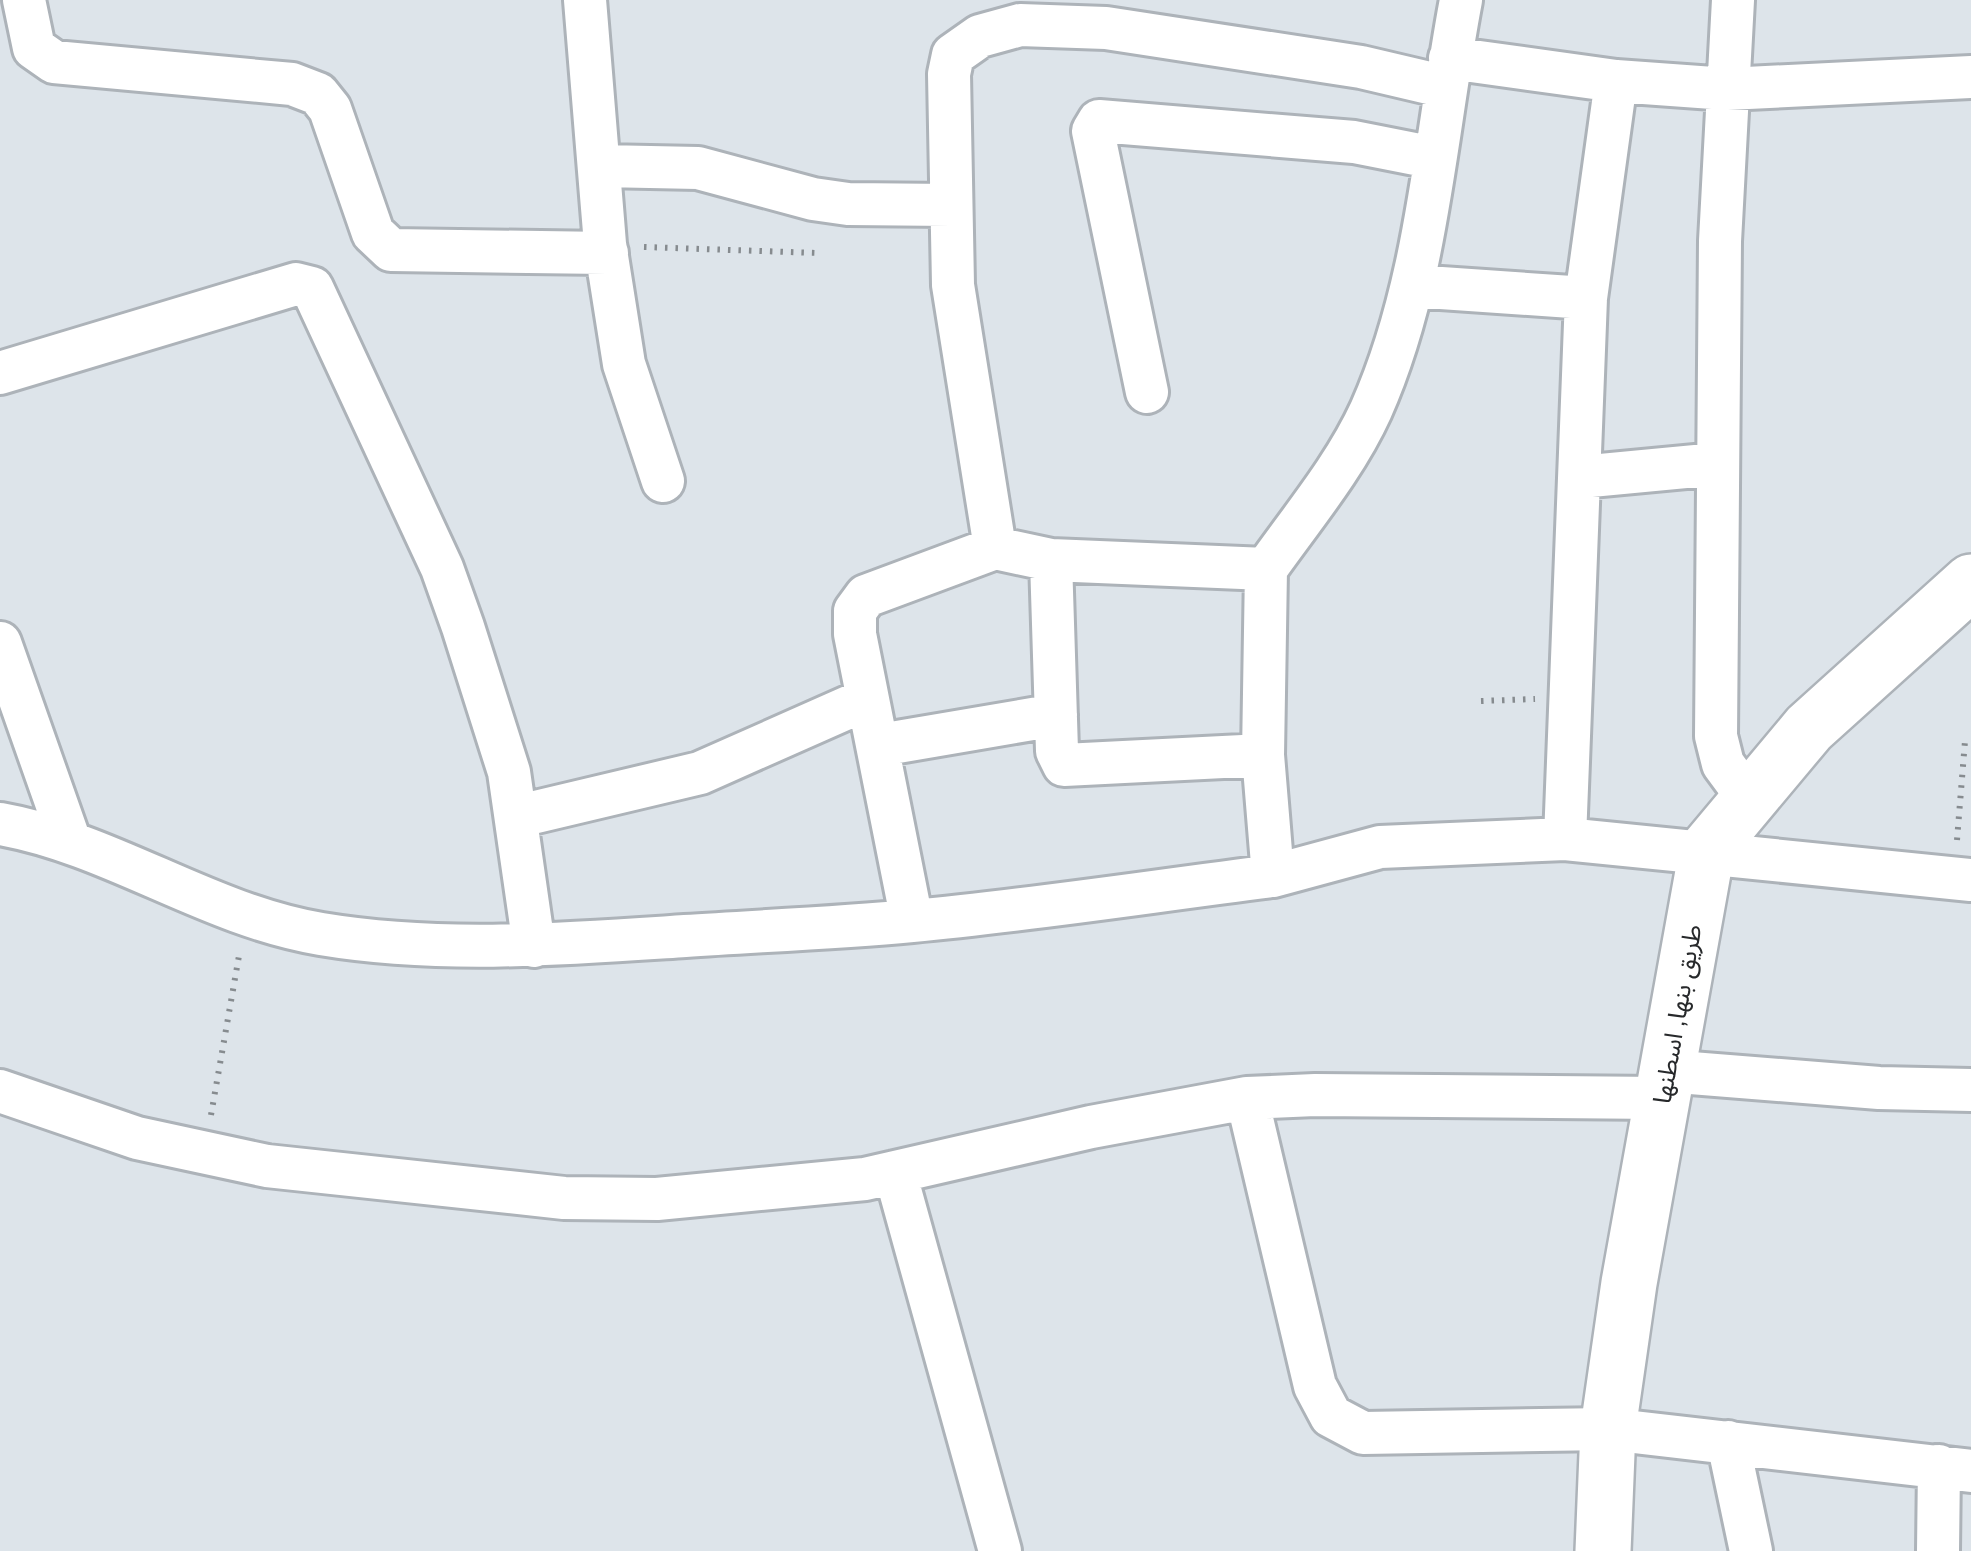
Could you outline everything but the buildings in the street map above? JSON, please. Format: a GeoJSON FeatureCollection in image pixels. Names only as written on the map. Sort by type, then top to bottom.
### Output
{"type":"FeatureCollection","features":[{"type":"Feature","properties":{"kind":"main road","name":"طريق بنها, اسطنها"},"geometry":{"type":"LineString","coordinates":[[1603,1551],[1608,1429],[1678,998],[1704,867],[1748,798],[1810,728],[1971,582]]}},
{"type":"Feature","properties":{"kind":"street"},"geometry":{"type":"LineString","coordinates":[[24,0],[34,48],[54,62],[292,84],[318,94],[330,109],[373,233],[391,250],[606,249]]}},
{"type":"Feature","properties":{"kind":"street"},"geometry":{"type":"LineString","coordinates":[[584,0],[602,166],[606,249],[624,364],[664,481]]}},
{"type":"Feature","properties":{"kind":"street"},"geometry":{"type":"LineString","coordinates":[[1273,876],[1263,755],[1266,569],[1344,460],[1370,414],[1395,352],[1412,286],[1461,0]]}},
{"type":"Feature","properties":{"kind":"street"},"geometry":{"type":"LineString","coordinates":[[1734,0],[1727,89],[1717,464],[1716,736],[1723,764],[1748,798]]}},
{"type":"Feature","properties":{"kind":"street"},"geometry":{"type":"LineString","coordinates":[[994,548],[954,285],[951,205],[949,74],[953,54],[980,36],[1020,25],[1106,28],[1361,67],[1727,89],[1971,77]]}},
{"type":"Feature","properties":{"kind":"street"},"geometry":{"type":"LineString","coordinates":[[1566,839],[1586,298],[1616,81]]}},
{"type":"Feature","properties":{"kind":"street"},"geometry":{"type":"LineString","coordinates":[[1147,392],[1093,131],[1099,121],[1354,142],[1435,158]]}},
{"type":"Feature","properties":{"kind":"street"},"geometry":{"type":"LineString","coordinates":[[602,166],[698,168],[813,200],[848,204],[951,205]]}},
{"type":"Feature","properties":{"kind":"street"},"geometry":{"type":"LineString","coordinates":[[0,373],[296,284],[312,288],[442,568],[503,749],[519,816],[534,946]]}},
{"type":"Feature","properties":{"kind":"street"},"geometry":{"type":"LineString","coordinates":[[1412,286],[1586,298]]}},
{"type":"Feature","properties":{"kind":"street"},"geometry":{"type":"LineString","coordinates":[[1580,477],[1717,464]]}},
{"type":"Feature","properties":{"kind":"street"},"geometry":{"type":"LineString","coordinates":[[912,921],[854,622],[860,603],[912,577],[994,548],[1051,560],[1266,569]]}},
{"type":"Feature","properties":{"kind":"street"},"geometry":{"type":"LineString","coordinates":[[1051,560],[1059,760],[1071,767],[1263,755]]}},
{"type":"Feature","properties":{"kind":"street"},"geometry":{"type":"LineString","coordinates":[[0,643],[69,838]]}},
{"type":"Feature","properties":{"kind":"street"},"geometry":{"type":"LineString","coordinates":[[519,816],[700,773],[867,698]]}},
{"type":"Feature","properties":{"kind":"street"},"geometry":{"type":"LineString","coordinates":[[880,745],[1056,715]]}},
{"type":"Feature","properties":{"kind":"street"},"geometry":{"type":"LineString","coordinates":[[0,824],[69,838],[202,902],[321,934],[534,946],[912,921],[1273,876],[1380,847],[1566,839],[1704,867],[1962,879]]}},
{"type":"Feature","properties":{"kind":"street"},"geometry":{"type":"LineString","coordinates":[[0,1091],[137,1138],[267,1166],[564,1198],[657,1199],[865,1179],[1091,1127],[1247,1098],[1664,1085],[1971,1090]]}},
{"type":"Feature","properties":{"kind":"street"},"geometry":{"type":"LineString","coordinates":[[1247,1098],[1315,1386],[1330,1416],[1346,1427],[1376,1434],[1608,1429],[1955,1469],[1938,1551]]}},
{"type":"Feature","properties":{"kind":"street"},"geometry":{"type":"LineString","coordinates":[[895,1172],[1000,1551]]}},
{"type":"Feature","properties":{"kind":"street"},"geometry":{"type":"LineString","coordinates":[[1728,1442],[1751,1551]]}},
{"type":"Feature","properties":{"kind":"path"},"geometry":{"type":"LineString","coordinates":[[606,249],[818,253]]}},
{"type":"Feature","properties":{"kind":"path"},"geometry":{"type":"LineString","coordinates":[[1481,701],[1572,698]]}},
{"type":"Feature","properties":{"kind":"path"},"geometry":{"type":"LineString","coordinates":[[1962,879],[1965,741]]}},
{"type":"Feature","properties":{"kind":"path"},"geometry":{"type":"LineString","coordinates":[[216,1089],[232,996]]}}]}
